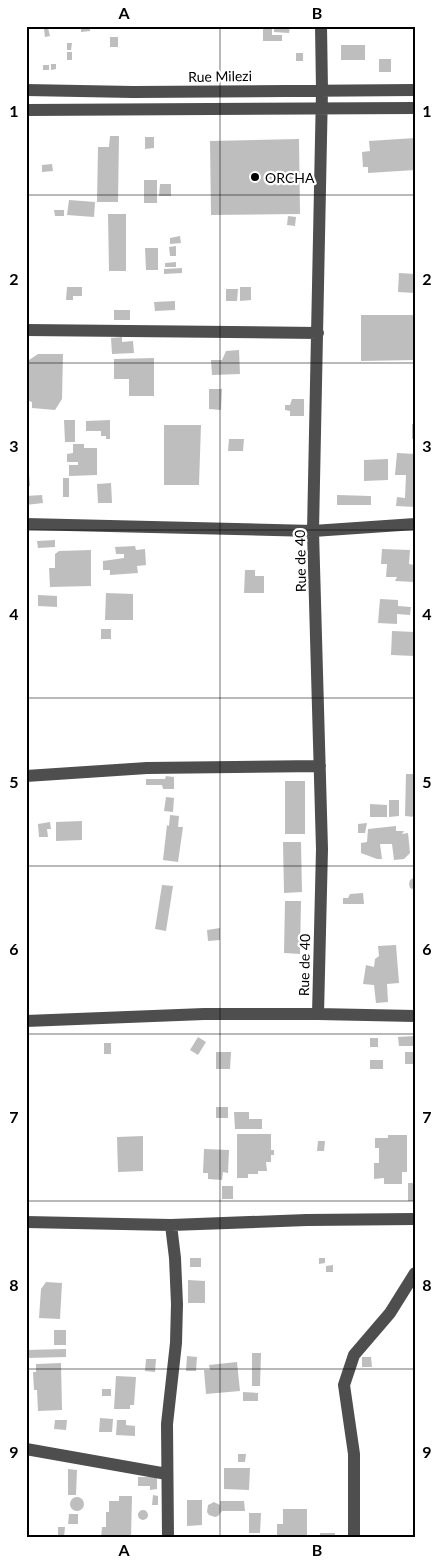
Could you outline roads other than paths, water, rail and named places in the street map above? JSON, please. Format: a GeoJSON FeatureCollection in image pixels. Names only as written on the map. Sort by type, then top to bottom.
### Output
{"type":"FeatureCollection","features":[{"type":"Feature","properties":{"kind":"street","name":"Rue de 40"},"geometry":{"type":"LineString","coordinates":[[318,1014],[322,849],[314,531],[322,90],[321,26]]}},
{"type":"Feature","properties":{"kind":"street","name":"Rue Milezi"},"geometry":{"type":"LineString","coordinates":[[26,90],[133,92],[415,90]]}},
{"type":"Feature","properties":{"kind":"street"},"geometry":{"type":"LineString","coordinates":[[26,110],[415,108]]}},
{"type":"Feature","properties":{"kind":"street"},"geometry":{"type":"LineString","coordinates":[[26,330],[318,332]]}},
{"type":"Feature","properties":{"kind":"street"},"geometry":{"type":"LineString","coordinates":[[26,524],[314,531],[415,524]]}},
{"type":"Feature","properties":{"kind":"street"},"geometry":{"type":"LineString","coordinates":[[26,776],[147,768],[320,766]]}},
{"type":"Feature","properties":{"kind":"street"},"geometry":{"type":"LineString","coordinates":[[26,1022],[204,1014],[415,1016]]}},
{"type":"Feature","properties":{"kind":"street"},"geometry":{"type":"LineString","coordinates":[[26,1222],[171,1225],[308,1220],[415,1219]]}},
{"type":"Feature","properties":{"kind":"street"},"geometry":{"type":"LineString","coordinates":[[168,1538],[167,1424],[176,1343],[177,1304],[171,1225]]}},
{"type":"Feature","properties":{"kind":"street"},"geometry":{"type":"LineString","coordinates":[[354,1538],[354,1454],[344,1385],[354,1355],[390,1313],[415,1274]]}},
{"type":"Feature","properties":{"kind":"street"},"geometry":{"type":"LineString","coordinates":[[26,1449],[167,1474]]}},
{"type":"Feature","properties":{"kind":"place","name":"ORCHA"},"geometry":{"type":"Point","coordinates":[255,177]}}]}
